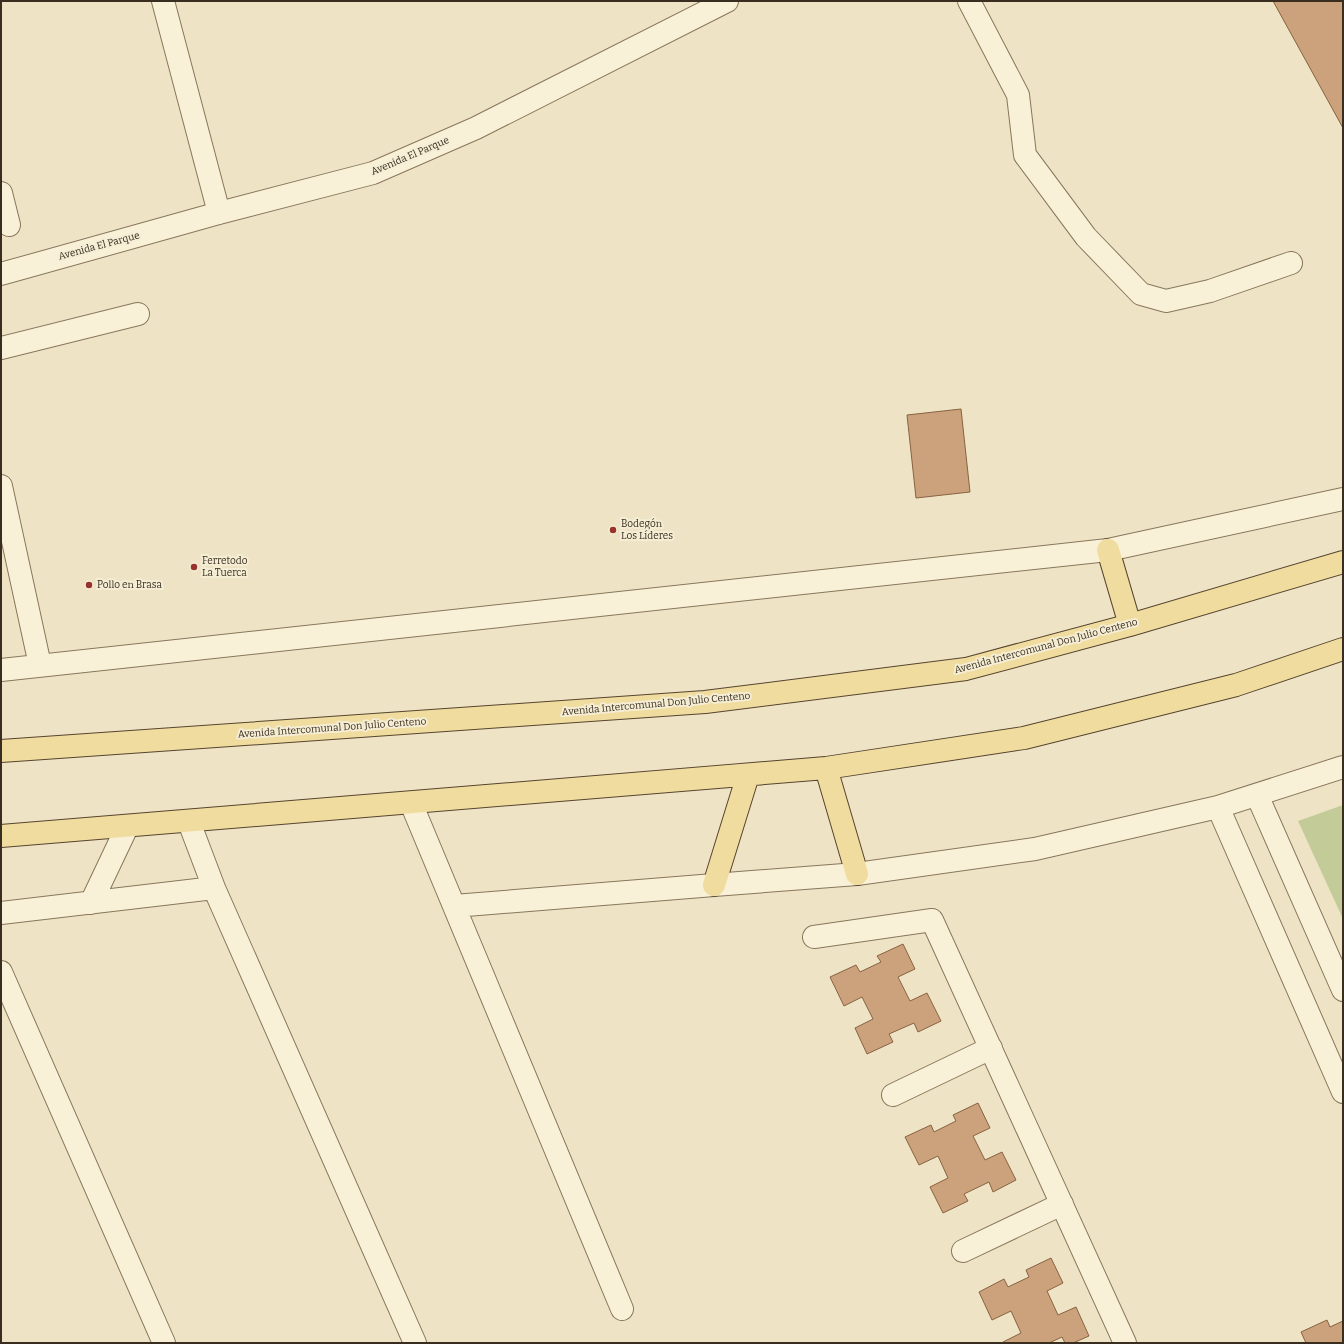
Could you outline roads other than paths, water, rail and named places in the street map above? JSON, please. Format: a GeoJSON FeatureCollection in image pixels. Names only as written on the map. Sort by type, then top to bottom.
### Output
{"type":"FeatureCollection","features":[{"type":"Feature","properties":{"kind":"main road"},"geometry":{"type":"LineString","coordinates":[[1108,550],[1130,625]]}},
{"type":"Feature","properties":{"kind":"main road","name":"Avenida Intercomunal Don Julio Centeno"},"geometry":{"type":"LineString","coordinates":[[1,751],[705,702],[966,669],[1130,625],[1343,562]]}},
{"type":"Feature","properties":{"kind":"main road"},"geometry":{"type":"LineString","coordinates":[[1,836],[189,822],[826,768],[1024,738],[1236,684],[1343,649]]}},
{"type":"Feature","properties":{"kind":"main road"},"geometry":{"type":"LineString","coordinates":[[826,768],[857,874]]}},
{"type":"Feature","properties":{"kind":"main road"},"geometry":{"type":"LineString","coordinates":[[714,884],[748,775]]}},
{"type":"Feature","properties":{"kind":"street"},"geometry":{"type":"LineString","coordinates":[[163,1],[219,213]]}},
{"type":"Feature","properties":{"kind":"street","name":"Avenida El Parque"},"geometry":{"type":"LineString","coordinates":[[1,274],[219,213],[372,173],[476,128],[727,1]]}},
{"type":"Feature","properties":{"kind":"street"},"geometry":{"type":"LineString","coordinates":[[969,1],[1018,95],[1026,155],[1086,237],[1141,294],[1166,301],[1210,291],[1292,263]]}},
{"type":"Feature","properties":{"kind":"street"},"geometry":{"type":"LineString","coordinates":[[1,193],[9,225]]}},
{"type":"Feature","properties":{"kind":"street"},"geometry":{"type":"LineString","coordinates":[[1,348],[138,314]]}},
{"type":"Feature","properties":{"kind":"street"},"geometry":{"type":"LineString","coordinates":[[1,486],[40,665]]}},
{"type":"Feature","properties":{"kind":"street"},"geometry":{"type":"LineString","coordinates":[[1,670],[1108,550],[1343,499]]}},
{"type":"Feature","properties":{"kind":"street"},"geometry":{"type":"LineString","coordinates":[[454,906],[714,884],[857,874],[1035,849],[1218,807],[1343,768]]}},
{"type":"Feature","properties":{"kind":"street"},"geometry":{"type":"LineString","coordinates":[[1257,795],[1343,990]]}},
{"type":"Feature","properties":{"kind":"street"},"geometry":{"type":"LineString","coordinates":[[411,803],[622,1310]]}},
{"type":"Feature","properties":{"kind":"street"},"geometry":{"type":"LineString","coordinates":[[1218,807],[1343,1092]]}},
{"type":"Feature","properties":{"kind":"street"},"geometry":{"type":"LineString","coordinates":[[189,822],[214,888],[415,1343]]}},
{"type":"Feature","properties":{"kind":"street"},"geometry":{"type":"LineString","coordinates":[[91,902],[127,827]]}},
{"type":"Feature","properties":{"kind":"street"},"geometry":{"type":"LineString","coordinates":[[1,913],[214,888]]}},
{"type":"Feature","properties":{"kind":"street"},"geometry":{"type":"LineString","coordinates":[[814,937],[932,920],[1125,1343]]}},
{"type":"Feature","properties":{"kind":"street"},"geometry":{"type":"LineString","coordinates":[[1,972],[164,1343]]}},
{"type":"Feature","properties":{"kind":"street"},"geometry":{"type":"LineString","coordinates":[[893,1095],[991,1048]]}},
{"type":"Feature","properties":{"kind":"street"},"geometry":{"type":"LineString","coordinates":[[963,1251],[1062,1204]]}},
{"type":"Feature","properties":{"kind":"place","name":"Bodegón Los Líderes"},"geometry":{"type":"Point","coordinates":[613,530]}},
{"type":"Feature","properties":{"kind":"place","name":"Ferretodo La Tuerca"},"geometry":{"type":"Point","coordinates":[194,567]}},
{"type":"Feature","properties":{"kind":"place","name":"Pollo en Brasa"},"geometry":{"type":"Point","coordinates":[89,585]}}]}
